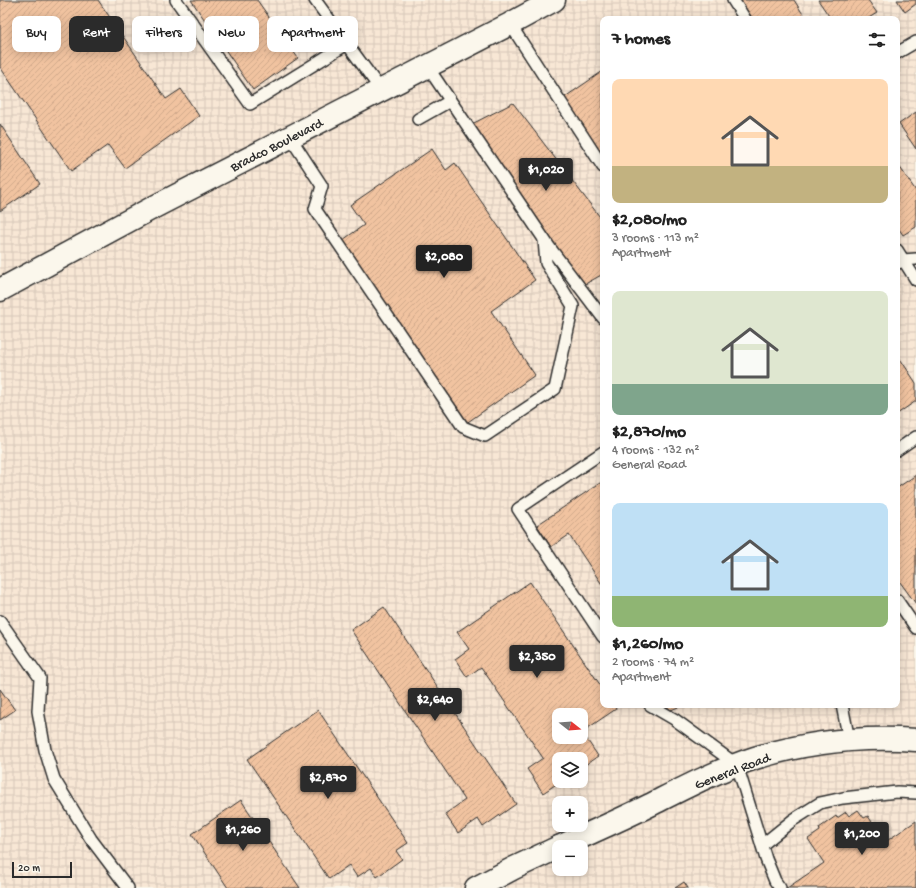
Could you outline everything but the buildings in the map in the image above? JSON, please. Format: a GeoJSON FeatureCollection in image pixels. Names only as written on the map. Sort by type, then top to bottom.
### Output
{"type":"FeatureCollection","features":[{"type":"Feature","properties":{"kind":"street","name":"Bradco Boulevard"},"geometry":{"type":"LineString","coordinates":[[0,290],[156,206],[554,0]]}},
{"type":"Feature","properties":{"kind":"street","name":"General Road"},"geometry":{"type":"LineString","coordinates":[[574,840],[702,780],[754,758],[804,745],[849,740],[893,738],[916,740]]}},
{"type":"Feature","properties":{"kind":"street","name":"General Road"},"geometry":{"type":"LineString","coordinates":[[476,888],[552,850]]}},
{"type":"Feature","properties":{"kind":"lane"},"geometry":{"type":"LineString","coordinates":[[176,0],[250,104],[334,52]]}},
{"type":"Feature","properties":{"kind":"lane"},"geometry":{"type":"LineString","coordinates":[[315,0],[327,16]]}},
{"type":"Feature","properties":{"kind":"lane"},"geometry":{"type":"LineString","coordinates":[[733,0],[743,16]]}},
{"type":"Feature","properties":{"kind":"lane"},"geometry":{"type":"LineString","coordinates":[[510,24],[600,163]]}},
{"type":"Feature","properties":{"kind":"lane"},"geometry":{"type":"LineString","coordinates":[[900,51],[916,42]]}},
{"type":"Feature","properties":{"kind":"lane"},"geometry":{"type":"LineString","coordinates":[[353,52],[381,90]]}},
{"type":"Feature","properties":{"kind":"lane"},"geometry":{"type":"LineString","coordinates":[[427,66],[544,240],[600,314]]}},
{"type":"Feature","properties":{"kind":"lane"},"geometry":{"type":"LineString","coordinates":[[418,119],[450,101]]}},
{"type":"Feature","properties":{"kind":"lane"},"geometry":{"type":"LineString","coordinates":[[290,137],[322,186],[315,210],[463,427],[484,436],[555,388],[573,306],[546,263],[544,240]]}},
{"type":"Feature","properties":{"kind":"lane"},"geometry":{"type":"LineString","coordinates":[[900,262],[916,259]]}},
{"type":"Feature","properties":{"kind":"lane"},"geometry":{"type":"LineString","coordinates":[[900,262],[916,280]]}},
{"type":"Feature","properties":{"kind":"lane"},"geometry":{"type":"LineString","coordinates":[[900,448],[916,437]]}},
{"type":"Feature","properties":{"kind":"lane"},"geometry":{"type":"LineString","coordinates":[[600,454],[518,509],[600,632]]}},
{"type":"Feature","properties":{"kind":"lane"},"geometry":{"type":"LineString","coordinates":[[900,604],[916,628]]}},
{"type":"Feature","properties":{"kind":"lane"},"geometry":{"type":"LineString","coordinates":[[0,621],[40,678],[38,711],[45,750],[54,779],[91,839],[128,888]]}},
{"type":"Feature","properties":{"kind":"lane"},"geometry":{"type":"LineString","coordinates":[[655,708],[674,719],[737,765],[762,845],[775,881],[780,888]]}},
{"type":"Feature","properties":{"kind":"lane"},"geometry":{"type":"LineString","coordinates":[[843,708],[849,740]]}},
{"type":"Feature","properties":{"kind":"lane"},"geometry":{"type":"LineString","coordinates":[[762,845],[793,820],[820,803],[843,798],[897,792],[916,793]]}},
{"type":"Feature","properties":{"kind":"shaded area"},"geometry":{"type":"Polygon","coordinates":[[[0,0],[916,0],[916,888],[0,888],[0,0]]]}}]}
